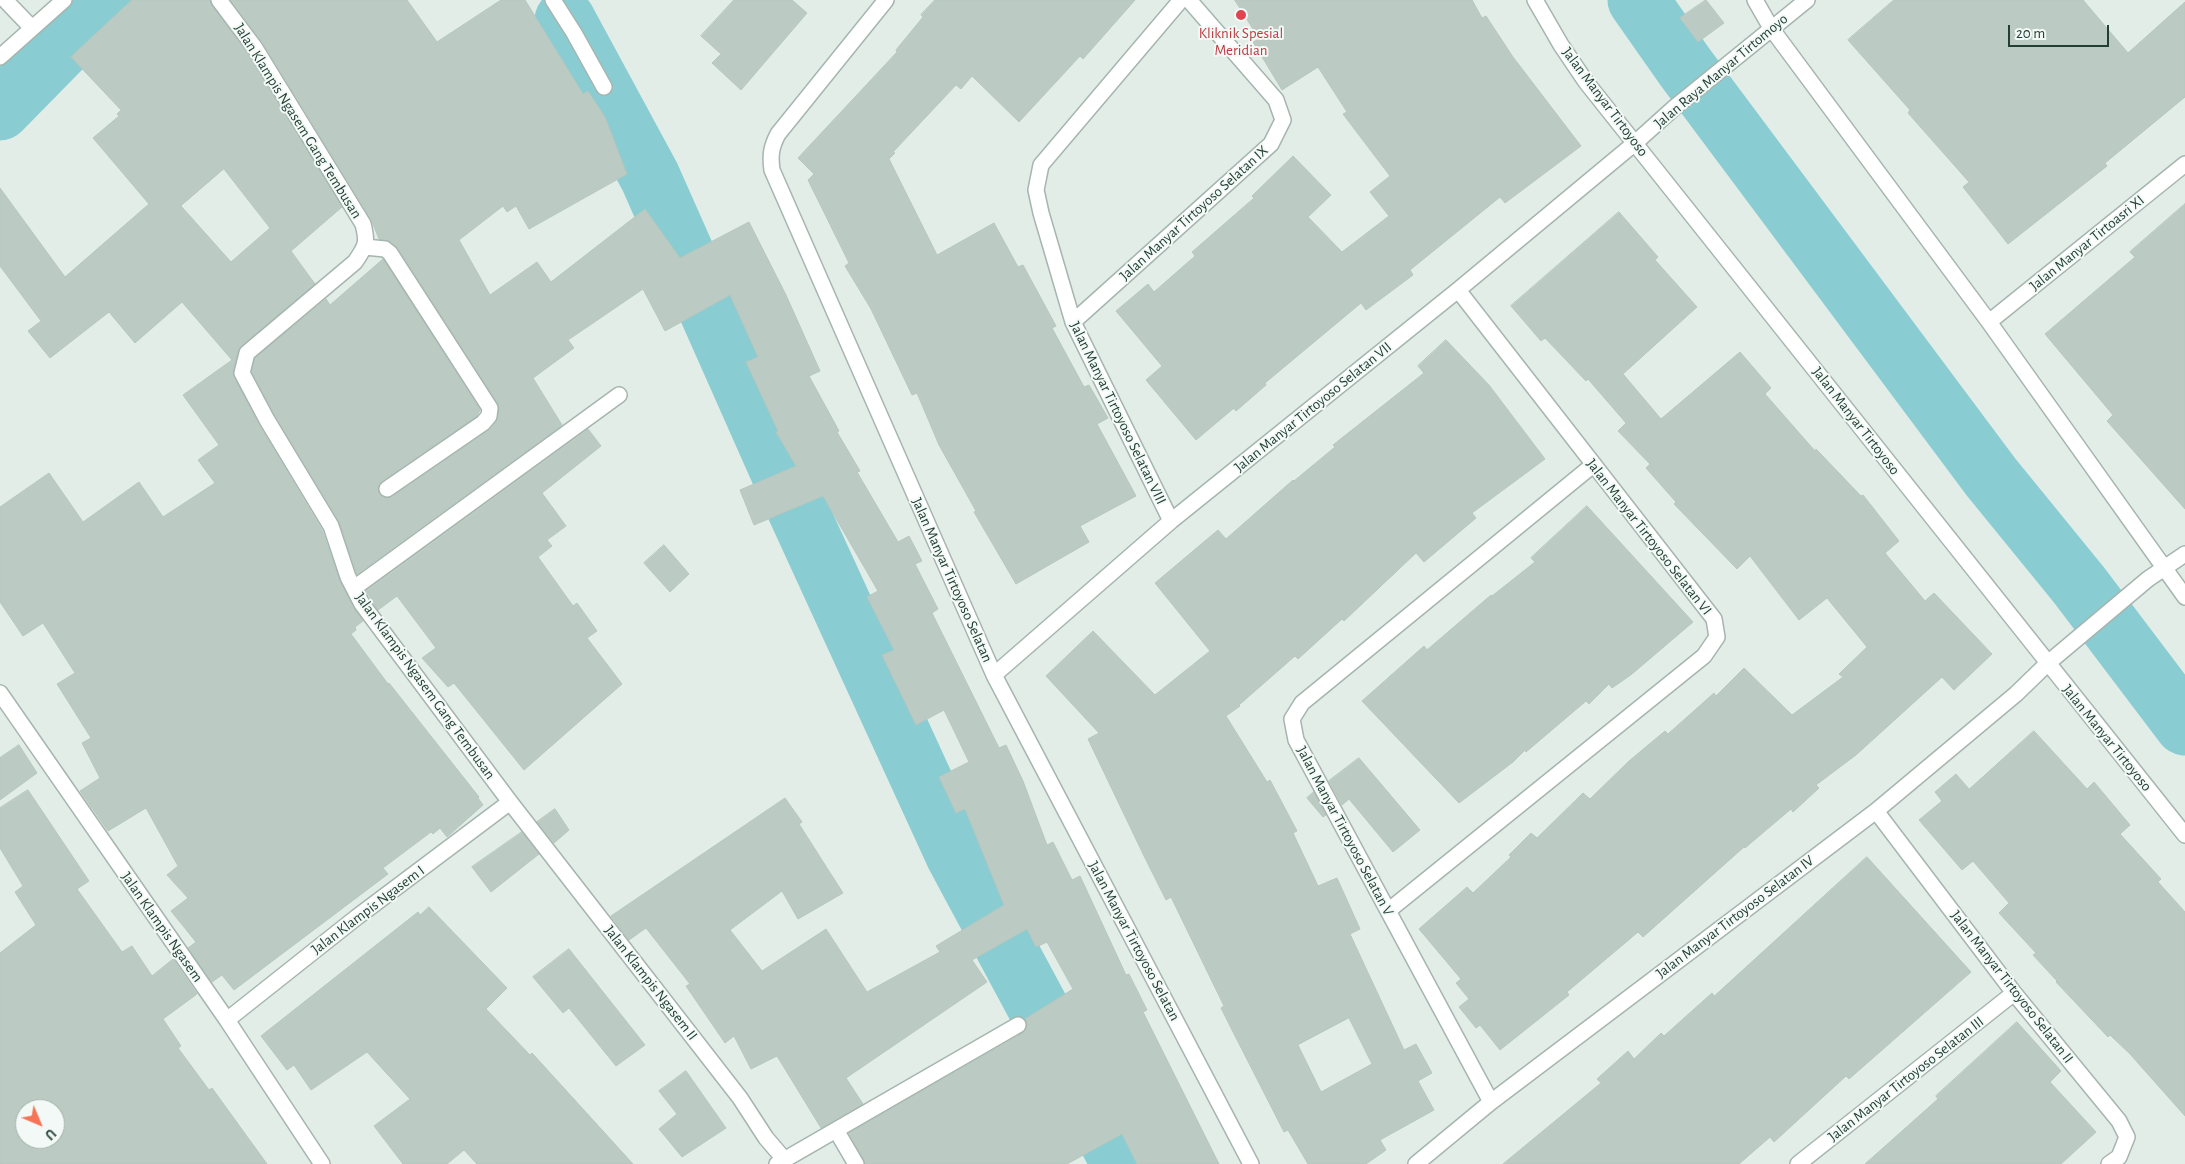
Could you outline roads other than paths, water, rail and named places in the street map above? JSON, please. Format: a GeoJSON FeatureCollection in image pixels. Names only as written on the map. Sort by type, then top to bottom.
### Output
{"type":"FeatureCollection","features":[{"type":"Feature","properties":{"kind":"street"},"geometry":{"type":"LineString","coordinates":[[5,0],[32,28]]}},
{"type":"Feature","properties":{"kind":"street"},"geometry":{"type":"LineString","coordinates":[[0,57],[64,0]]}},
{"type":"Feature","properties":{"kind":"street","name":"Jalan Klampis Ngasem Gang Tembusan"},"geometry":{"type":"LineString","coordinates":[[219,0],[255,48],[363,224],[366,238],[365,247],[355,262],[247,354],[242,373],[267,420],[331,526],[354,588],[362,604],[510,802]]}},
{"type":"Feature","properties":{"kind":"street"},"geometry":{"type":"LineString","coordinates":[[553,0],[604,87]]}},
{"type":"Feature","properties":{"kind":"street","name":"Jalan Manyar Tirtoyoso Selatan"},"geometry":{"type":"LineString","coordinates":[[886,0],[782,128],[772,146],[770,158],[776,179],[994,675],[1252,1164]]}},
{"type":"Feature","properties":{"kind":"street","name":"Jalan Manyar Tirtoyoso Selatan VIII"},"geometry":{"type":"LineString","coordinates":[[1171,521],[1073,322],[1036,190],[1041,165],[1181,0]]}},
{"type":"Feature","properties":{"kind":"street","name":"Jalan Manyar Tirtoyoso Selatan IX"},"geometry":{"type":"LineString","coordinates":[[1073,322],[1271,144],[1282,120],[1276,100],[1189,0]]}},
{"type":"Feature","properties":{"kind":"street","name":"Jalan Manyar Tirtoyoso"},"geometry":{"type":"LineString","coordinates":[[1535,0],[1561,45],[1586,82],[2185,835]]}},
{"type":"Feature","properties":{"kind":"street"},"geometry":{"type":"LineString","coordinates":[[1755,0],[1772,28],[1989,322],[2185,597]]}},
{"type":"Feature","properties":{"kind":"street","name":"Jalan Raya Manyar Tirtomoyo"},"geometry":{"type":"LineString","coordinates":[[1635,143],[1675,107],[1807,0]]}},
{"type":"Feature","properties":{"kind":"street","name":"Jalan Manyar Tirtoyoso Selatan VII"},"geometry":{"type":"LineString","coordinates":[[994,675],[1171,521],[1458,290],[1635,143]]}},
{"type":"Feature","properties":{"kind":"street","name":"Jalan Manyar Tirtoasri XI"},"geometry":{"type":"LineString","coordinates":[[1989,322],[2185,164]]}},
{"type":"Feature","properties":{"kind":"street"},"geometry":{"type":"LineString","coordinates":[[365,247],[385,249],[390,253],[490,408],[489,416],[484,423],[387,490]]}},
{"type":"Feature","properties":{"kind":"street","name":"Jalan Manyar Tirtoyoso Selatan VI"},"geometry":{"type":"LineString","coordinates":[[1388,911],[1704,656],[1717,637],[1714,619],[1458,290]]}},
{"type":"Feature","properties":{"kind":"street"},"geometry":{"type":"LineString","coordinates":[[354,588],[619,396]]}},
{"type":"Feature","properties":{"kind":"street","name":"Jalan Manyar Tirtoyoso Selatan V"},"geometry":{"type":"LineString","coordinates":[[1491,1102],[1296,740],[1292,719],[1302,704],[1593,465]]}},
{"type":"Feature","properties":{"kind":"street","name":"Jalan Manyar Tirtoyoso Selatan IV"},"geometry":{"type":"LineString","coordinates":[[1416,1164],[1491,1102],[1876,811],[2016,694],[2073,642],[2163,568],[2185,554]]}},
{"type":"Feature","properties":{"kind":"street","name":"Jalan Klampis Ngasem"},"geometry":{"type":"LineString","coordinates":[[0,693],[226,1020],[322,1164]]}},
{"type":"Feature","properties":{"kind":"street","name":"Jalan Klampis Ngasem I"},"geometry":{"type":"LineString","coordinates":[[226,1020],[357,917],[510,802]]}},
{"type":"Feature","properties":{"kind":"street","name":"Jalan Klampis Ngasem II"},"geometry":{"type":"LineString","coordinates":[[510,802],[740,1098],[780,1161]]}},
{"type":"Feature","properties":{"kind":"street","name":"Jalan Manyar Tirtoyoso Selatan II"},"geometry":{"type":"LineString","coordinates":[[1876,811],[2014,993],[2120,1121],[2127,1138],[2119,1156],[2109,1164]]}},
{"type":"Feature","properties":{"kind":"street","name":"Jalan Manyar Tirtoyoso Selatan III"},"geometry":{"type":"LineString","coordinates":[[1798,1164],[2014,993]]}},
{"type":"Feature","properties":{"kind":"street"},"geometry":{"type":"LineString","coordinates":[[780,1161],[1018,1025]]}},
{"type":"Feature","properties":{"kind":"street"},"geometry":{"type":"LineString","coordinates":[[836,1130],[856,1164]]}},
{"type":"Feature","properties":{"kind":"waterway"},"geometry":{"type":"LineString","coordinates":[[0,110],[108,0]]}},
{"type":"Feature","properties":{"kind":"waterway"},"geometry":{"type":"LineString","coordinates":[[1638,0],[1685,67],[1991,477],[2079,585],[2185,725]]}},
{"type":"Feature","properties":{"kind":"waterway"},"geometry":{"type":"LineString","coordinates":[[565,20],[650,177],[795,504],[956,855],[1122,1164]]}},
{"type":"Feature","properties":{"kind":"place","name":"Kliknik Spesial Meridian"},"geometry":{"type":"Point","coordinates":[1241,15]}}]}
